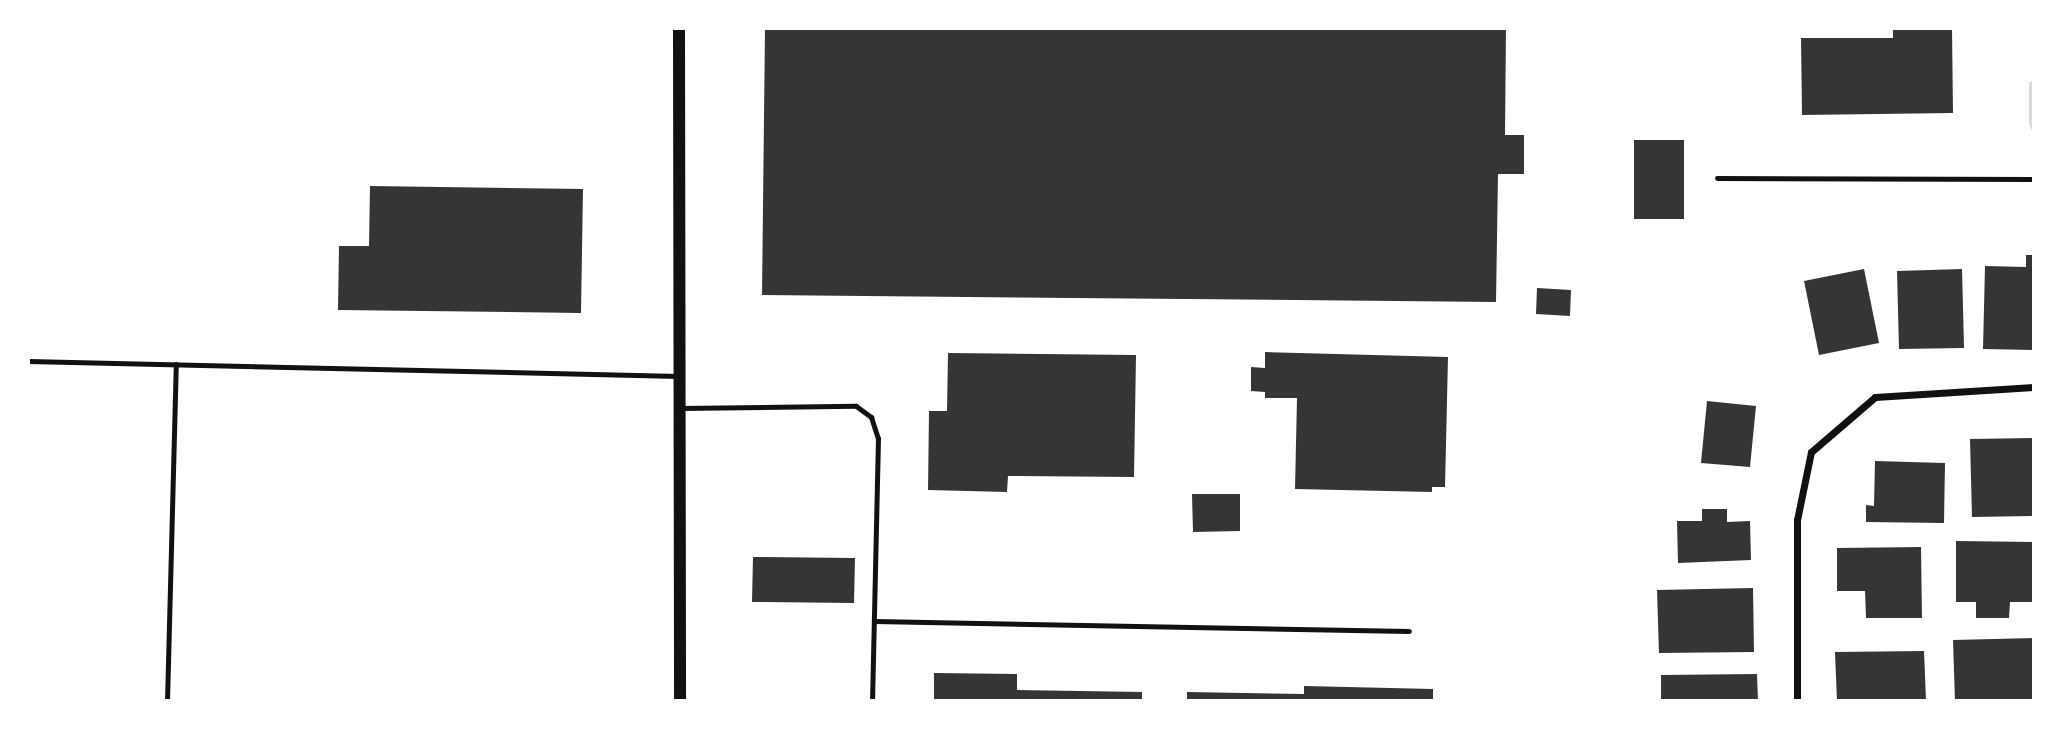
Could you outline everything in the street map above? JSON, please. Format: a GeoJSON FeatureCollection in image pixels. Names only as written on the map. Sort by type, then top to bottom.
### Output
{"type":"FeatureCollection","features":[{"type":"Feature","properties":{"kind":"street"},"geometry":{"type":"LineString","coordinates":[[679,28],[680,701]]}},
{"type":"Feature","properties":{"kind":"street"},"geometry":{"type":"LineString","coordinates":[[1797,701],[1797,520],[1811,452],[1875,397],[2034,387]]}},
{"type":"Feature","properties":{"kind":"lane"},"geometry":{"type":"LineString","coordinates":[[1717,178],[2034,179]]}},
{"type":"Feature","properties":{"kind":"lane"},"geometry":{"type":"LineString","coordinates":[[28,361],[679,376]]}},
{"type":"Feature","properties":{"kind":"lane"},"geometry":{"type":"LineString","coordinates":[[167,701],[176,364]]}},
{"type":"Feature","properties":{"kind":"lane"},"geometry":{"type":"LineString","coordinates":[[680,408],[856,406],[871,417],[878,438],[872,701]]}},
{"type":"Feature","properties":{"kind":"lane"},"geometry":{"type":"LineString","coordinates":[[874,621],[1409,631]]}},
{"type":"Feature","properties":{"kind":"shaded area"},"geometry":{"type":"Polygon","coordinates":[[[2034,79],[2034,136],[2029,124],[2029,83],[2034,79]]]}},
{"type":"Feature","properties":{"kind":"building"},"geometry":{"type":"Polygon","coordinates":[[[765,28],[1506,28],[1505,135],[1524,135],[1524,174],[1498,174],[1496,302],[762,295],[765,28]]]}},
{"type":"Feature","properties":{"kind":"building"},"geometry":{"type":"Polygon","coordinates":[[[1893,28],[1952,28],[1953,113],[1802,115],[1801,38],[1893,38],[1893,28]]]}},
{"type":"Feature","properties":{"kind":"building"},"geometry":{"type":"Polygon","coordinates":[[[1634,140],[1684,140],[1684,219],[1634,219],[1634,140]]]}},
{"type":"Feature","properties":{"kind":"building"},"geometry":{"type":"Polygon","coordinates":[[[370,186],[583,189],[581,313],[338,310],[339,246],[369,246],[370,186]]]}},
{"type":"Feature","properties":{"kind":"building"},"geometry":{"type":"Polygon","coordinates":[[[2026,255],[2034,255],[2034,350],[1983,349],[1985,266],[2026,267],[2026,255]]]}},
{"type":"Feature","properties":{"kind":"building"},"geometry":{"type":"Polygon","coordinates":[[[1864,269],[1879,343],[1819,355],[1804,281],[1864,269]]]}},
{"type":"Feature","properties":{"kind":"building"},"geometry":{"type":"Polygon","coordinates":[[[1962,269],[1964,348],[1899,349],[1897,271],[1962,269]]]}},
{"type":"Feature","properties":{"kind":"building"},"geometry":{"type":"Polygon","coordinates":[[[1537,288],[1571,290],[1570,316],[1536,314],[1537,288]]]}},
{"type":"Feature","properties":{"kind":"building"},"geometry":{"type":"Polygon","coordinates":[[[1265,352],[1448,357],[1445,487],[1432,487],[1432,492],[1295,489],[1297,398],[1265,398],[1265,392],[1251,391],[1251,367],[1265,368],[1265,352]]]}},
{"type":"Feature","properties":{"kind":"building"},"geometry":{"type":"Polygon","coordinates":[[[948,353],[1136,355],[1134,477],[1008,476],[1007,492],[928,490],[929,411],[947,411],[948,353]]]}},
{"type":"Feature","properties":{"kind":"building"},"geometry":{"type":"Polygon","coordinates":[[[1707,401],[1756,406],[1750,467],[1701,463],[1707,401]]]}},
{"type":"Feature","properties":{"kind":"building"},"geometry":{"type":"Polygon","coordinates":[[[2032,438],[2033,516],[1972,517],[1970,439],[2032,438]]]}},
{"type":"Feature","properties":{"kind":"building"},"geometry":{"type":"Polygon","coordinates":[[[1875,461],[1945,463],[1944,523],[1866,522],[1866,505],[1874,506],[1875,461]]]}},
{"type":"Feature","properties":{"kind":"building"},"geometry":{"type":"Polygon","coordinates":[[[1192,494],[1240,494],[1240,531],[1193,532],[1192,494]]]}},
{"type":"Feature","properties":{"kind":"building"},"geometry":{"type":"Polygon","coordinates":[[[1702,509],[1727,509],[1727,522],[1750,521],[1751,560],[1678,563],[1677,521],[1702,521],[1702,509]]]}},
{"type":"Feature","properties":{"kind":"building"},"geometry":{"type":"Polygon","coordinates":[[[1956,541],[2034,542],[2034,602],[2010,602],[2009,618],[1976,618],[1976,602],[1956,602],[1956,541]]]}},
{"type":"Feature","properties":{"kind":"building"},"geometry":{"type":"Polygon","coordinates":[[[1921,547],[1922,618],[1866,618],[1865,591],[1837,591],[1837,548],[1921,547]]]}},
{"type":"Feature","properties":{"kind":"building"},"geometry":{"type":"Polygon","coordinates":[[[753,557],[855,558],[854,603],[752,602],[753,557]]]}},
{"type":"Feature","properties":{"kind":"building"},"geometry":{"type":"Polygon","coordinates":[[[1753,588],[1754,652],[1659,653],[1657,590],[1753,588]]]}},
{"type":"Feature","properties":{"kind":"building"},"geometry":{"type":"Polygon","coordinates":[[[2034,638],[2034,699],[1955,701],[1953,640],[2034,638]]]}},
{"type":"Feature","properties":{"kind":"building"},"geometry":{"type":"Polygon","coordinates":[[[1924,651],[1926,701],[1837,701],[1835,652],[1924,651]]]}},
{"type":"Feature","properties":{"kind":"building"},"geometry":{"type":"Polygon","coordinates":[[[934,673],[1017,674],[1017,690],[1142,692],[1142,701],[934,701],[934,673]]]}},
{"type":"Feature","properties":{"kind":"building"},"geometry":{"type":"Polygon","coordinates":[[[1757,674],[1758,701],[1661,701],[1661,675],[1757,674]]]}},
{"type":"Feature","properties":{"kind":"building"},"geometry":{"type":"Polygon","coordinates":[[[1304,686],[1433,689],[1433,701],[1187,701],[1187,692],[1304,694],[1304,686]]]}}]}
